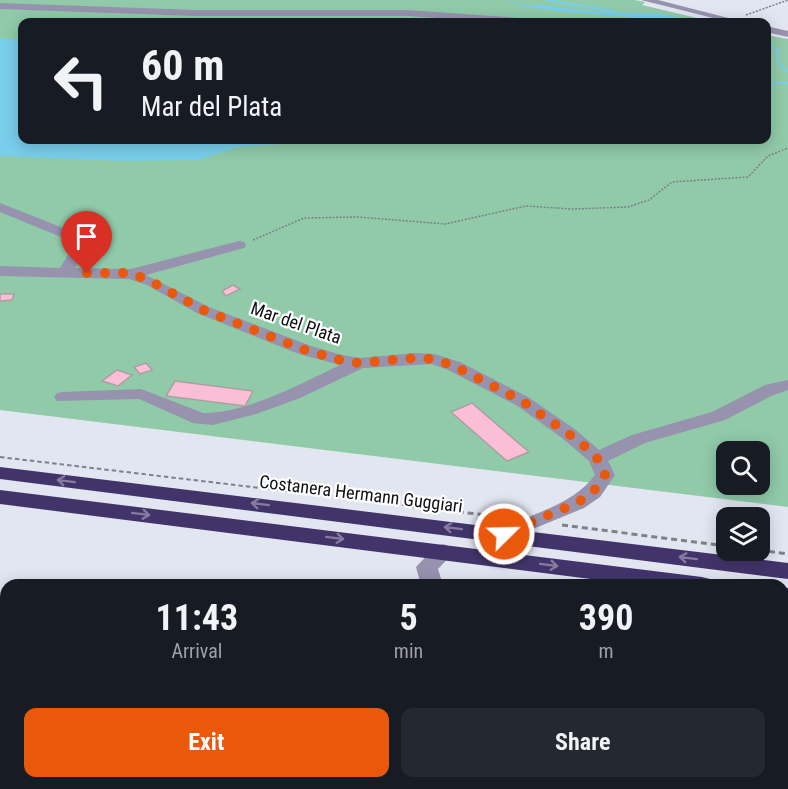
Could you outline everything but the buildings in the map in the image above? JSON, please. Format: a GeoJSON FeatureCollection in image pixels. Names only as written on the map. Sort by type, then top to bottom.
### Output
{"type":"FeatureCollection","features":[{"type":"Feature","properties":{"kind":"highway","name":"Costanera Hermann Guggiari"},"geometry":{"type":"LineString","coordinates":[[0,473],[788,571]]}},
{"type":"Feature","properties":{"kind":"highway"},"geometry":{"type":"LineString","coordinates":[[0,497],[655,579]]}},
{"type":"Feature","properties":{"kind":"street"},"geometry":{"type":"LineString","coordinates":[[46,0],[54,6],[52,9]]}},
{"type":"Feature","properties":{"kind":"street"},"geometry":{"type":"LineString","coordinates":[[646,0],[719,18]]}},
{"type":"Feature","properties":{"kind":"street"},"geometry":{"type":"LineString","coordinates":[[0,6],[196,12],[335,11],[445,18]]}},
{"type":"Feature","properties":{"kind":"street"},"geometry":{"type":"LineString","coordinates":[[771,30],[788,34]]}},
{"type":"Feature","properties":{"kind":"street"},"geometry":{"type":"LineString","coordinates":[[0,207],[71,236],[78,242],[78,250],[65,272]]}},
{"type":"Feature","properties":{"kind":"street"},"geometry":{"type":"LineString","coordinates":[[131,273],[239,245]]}},
{"type":"Feature","properties":{"kind":"street","name":"Mar del Plata"},"geometry":{"type":"LineString","coordinates":[[0,271],[131,273],[203,310],[305,350],[359,363],[416,358],[434,359],[454,366],[522,401],[580,442],[597,458]]}},
{"type":"Feature","properties":{"kind":"street"},"geometry":{"type":"LineString","coordinates":[[63,397],[141,394],[200,419],[213,419],[250,410],[294,394],[359,363]]}},
{"type":"Feature","properties":{"kind":"street"},"geometry":{"type":"LineString","coordinates":[[504,534],[577,503],[593,492],[605,475],[597,458],[642,437],[695,424],[729,412],[761,393],[777,386],[788,385]]}},
{"type":"Feature","properties":{"kind":"street"},"geometry":{"type":"LineString","coordinates":[[430,579],[427,567],[443,552]]}},
{"type":"Feature","properties":{"kind":"path"},"geometry":{"type":"LineString","coordinates":[[745,18],[788,0]]}},
{"type":"Feature","properties":{"kind":"path"},"geometry":{"type":"LineString","coordinates":[[239,245],[256,240],[294,222],[319,216],[445,224],[526,206],[572,209],[628,207],[649,200],[672,182],[748,177],[768,156],[788,148]]}},
{"type":"Feature","properties":{"kind":"path"},"geometry":{"type":"LineString","coordinates":[[0,457],[716,545]]}},
{"type":"Feature","properties":{"kind":"path"},"geometry":{"type":"LineString","coordinates":[[770,552],[788,554]]}},
{"type":"Feature","properties":{"kind":"green space"},"geometry":{"type":"Polygon","coordinates":[[[0,0],[634,0],[645,2],[642,5],[697,18],[18,18],[18,144],[771,144],[771,36],[788,39],[788,507],[0,410],[0,0]]]}},
{"type":"Feature","properties":{"kind":"water"},"geometry":{"type":"Polygon","coordinates":[[[501,0],[586,11],[663,14],[680,18],[645,18],[556,11],[501,0]]]}},
{"type":"Feature","properties":{"kind":"water"},"geometry":{"type":"Polygon","coordinates":[[[0,38],[18,40],[18,144],[284,144],[239,147],[198,160],[124,161],[0,156],[0,38]]]}},
{"type":"Feature","properties":{"kind":"waterway"},"geometry":{"type":"LineString","coordinates":[[547,0],[612,11]]}},
{"type":"Feature","properties":{"kind":"waterway"},"geometry":{"type":"LineString","coordinates":[[620,14],[638,18]]}},
{"type":"Feature","properties":{"kind":"waterway"},"geometry":{"type":"LineString","coordinates":[[771,46],[777,50],[778,64],[788,71]]}},
{"type":"Feature","properties":{"kind":"waterway"},"geometry":{"type":"LineString","coordinates":[[771,84],[788,83]]}},
{"type":"Feature","properties":{"kind":"route"},"geometry":{"type":"LineString","coordinates":[[87,273],[131,273],[203,310],[305,350],[340,360],[359,363],[394,359],[434,359],[454,366],[522,401],[580,442],[597,458],[605,475],[593,492],[577,503],[504,534]]}}]}
